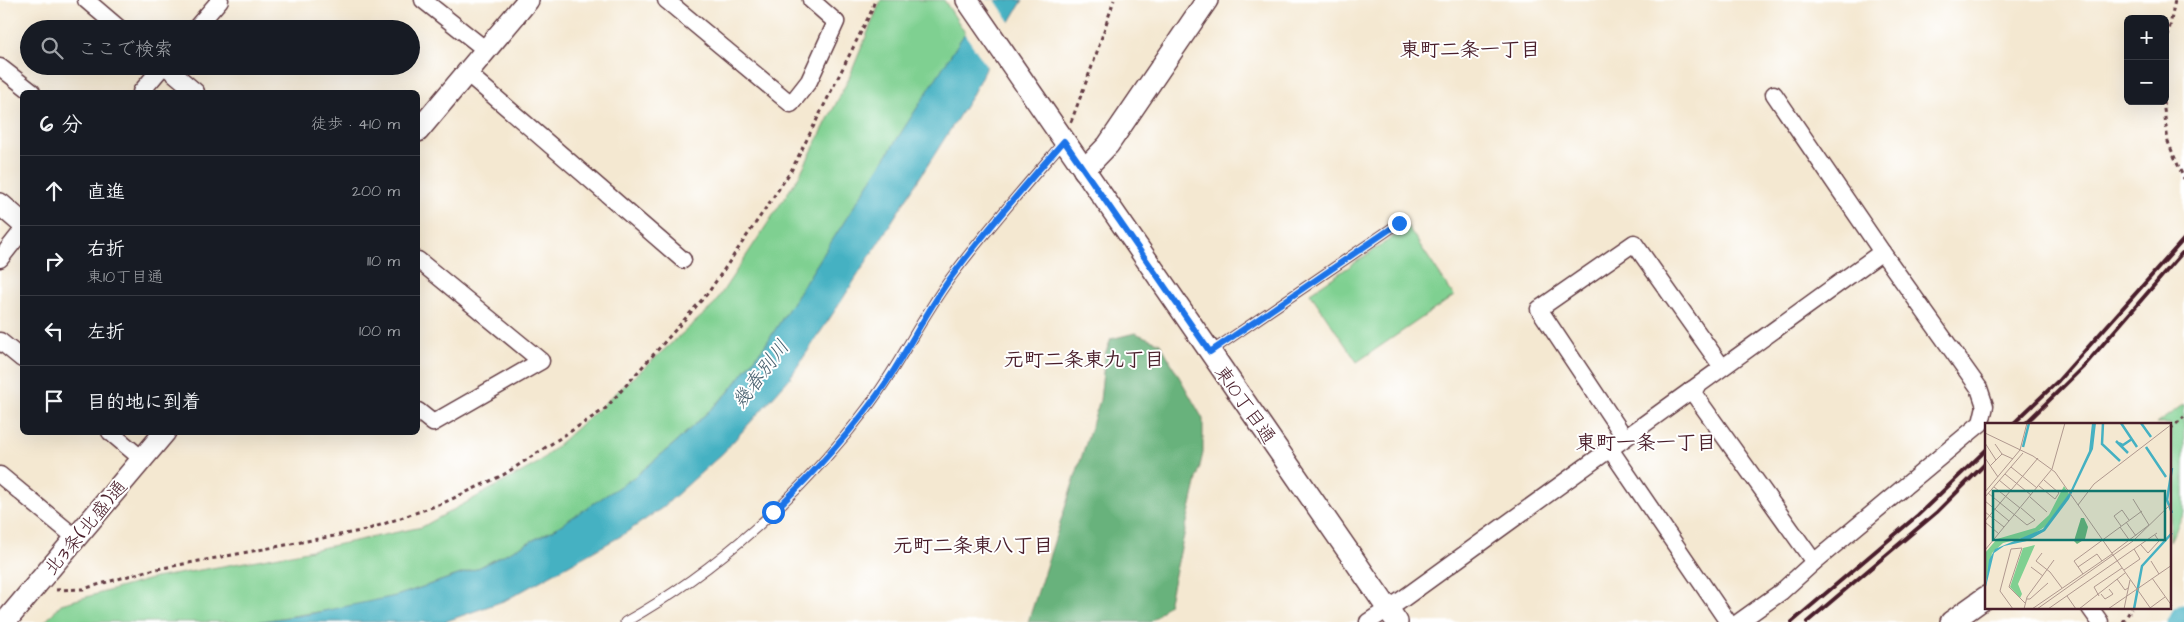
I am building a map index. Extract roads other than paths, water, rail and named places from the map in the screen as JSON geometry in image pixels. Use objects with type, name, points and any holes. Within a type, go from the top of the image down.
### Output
[{"type":"street","points":[[86,0],[109,20]]},
{"type":"street","points":[[203,20],[220,0]]},
{"type":"street","points":[[423,0],[486,50]]},
{"type":"street","points":[[420,129],[528,0]]},
{"type":"street","points":[[666,0],[791,104],[809,81],[836,22],[811,0]]},
{"type":"street","name":"東10丁目通","points":[[967,0],[1392,616]]},
{"type":"street","points":[[1084,170],[1108,145],[1206,0]]},
{"type":"street","points":[[0,67],[29,90]]},
{"type":"street","points":[[467,73],[683,260]]},
{"type":"street","points":[[143,90],[156,75]]},
{"type":"street","points":[[175,75],[194,90]]},
{"type":"street","points":[[1740,622],[1781,592],[1814,562],[1981,423],[1985,406],[1979,388],[1882,252],[1774,94]]},
{"type":"street","points":[[0,204],[20,221]]},
{"type":"street","points":[[0,259],[20,234]]},
{"type":"street","points":[[1625,438],[1540,309],[1634,242],[1722,368]]},
{"type":"street","points":[[1368,622],[1392,616],[1610,449],[1882,252]]},
{"type":"street","points":[[420,262],[541,362],[433,423],[420,412]]},
{"type":"street","points":[[0,340],[20,357]]},
{"type":"street","points":[[1691,390],[1814,562]]},
{"type":"street","points":[[113,435],[142,460]]},
{"type":"street","name":"北3条(北盛)通","points":[[5,622],[163,435]]},
{"type":"street","points":[[1610,449],[1728,622]]},
{"type":"street","points":[[0,475],[76,538]]},
{"type":"street","points":[[1950,622],[1985,598]]},
{"type":"street","points":[[2091,610],[2100,622]]},
{"type":"lane","points":[[625,622],[656,604],[747,536],[798,488],[867,409],[898,363],[925,315],[955,271],[1064,141]]},
{"type":"lane","points":[[1210,352],[1399,223]]},
{"type":"water","name":"幾春別川","points":[[986,0],[1023,0],[1002,35],[971,97],[842,300],[789,379],[723,453],[662,508],[621,536],[506,600],[444,622],[256,622],[309,614],[396,596],[476,569],[553,530],[637,475],[675,443],[727,394],[766,344]]},
{"type":"railway","points":[[2014,423],[2058,381],[2184,239]]},
{"type":"railway","points":[[2026,423],[2085,365],[2182,253]]},
{"type":"railway","points":[[1792,622],[1918,515],[1985,451]]},
{"type":"railway","points":[[1807,622],[1937,512],[1985,464]]},
{"type":"district","name":"東町二条一丁目","points":[[1470,49]]},
{"type":"district","name":"元町二条東九丁目","points":[[1084,359]]},
{"type":"district","name":"東町一条一丁目","points":[[1646,442]]},
{"type":"district","name":"元町二条東八丁目","points":[[973,545]]}]
